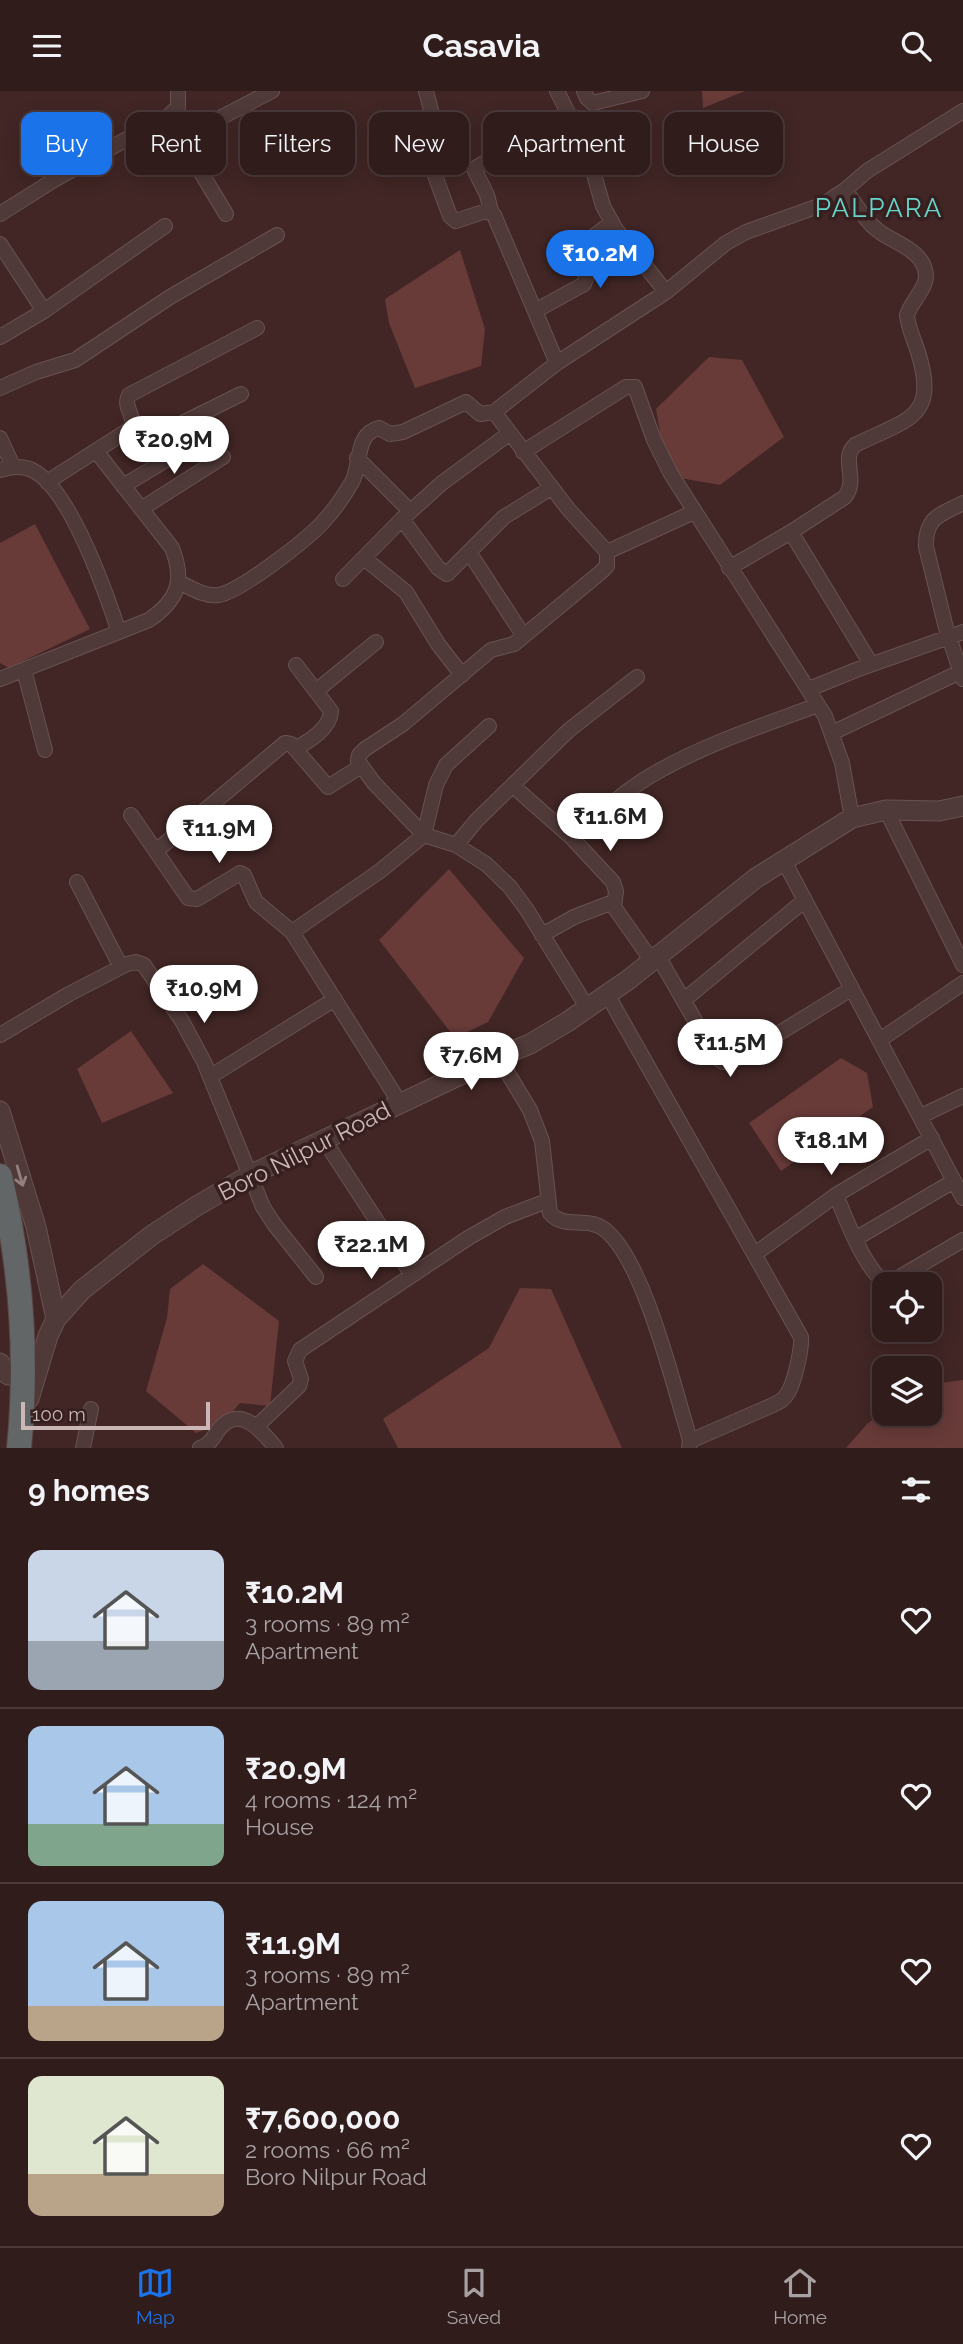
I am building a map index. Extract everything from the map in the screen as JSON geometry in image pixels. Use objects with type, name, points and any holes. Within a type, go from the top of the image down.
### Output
[{"type":"highway","points":[[0,1176],[18,1265],[22,1346],[15,1442]]},
{"type":"highway","points":[[0,1258],[6,1322],[4,1369],[15,1442]]},
{"type":"street","points":[[173,112],[178,107],[178,91]]},
{"type":"street","points":[[226,115],[272,91]]},
{"type":"street","points":[[426,91],[433,118],[424,128],[421,138],[450,216],[456,221],[491,212]]},
{"type":"street","points":[[557,91],[588,153],[603,206],[633,252],[666,292]]},
{"type":"street","points":[[584,91],[593,103],[602,103],[642,91]]},
{"type":"street","points":[[179,582],[204,594],[216,596],[240,586],[311,534],[325,520],[353,479],[360,447],[373,429],[379,428],[396,434],[466,402],[480,414],[494,412],[557,363],[666,292],[726,243],[746,232],[824,204],[867,171],[963,111]]},
{"type":"street","points":[[0,214],[126,141]]},
{"type":"street","points":[[483,164],[475,171],[557,363]]},
{"type":"street","points":[[203,175],[226,214]]},
{"type":"street","points":[[729,568],[845,497],[852,479],[848,457],[850,450],[914,415],[923,405],[926,394],[925,376],[907,315],[925,283],[926,274],[922,263],[902,244],[873,227],[845,190]]},
{"type":"street","points":[[536,311],[584,284],[586,278],[576,250],[612,222]]},
{"type":"street","points":[[0,337],[44,311],[165,226]]},
{"type":"street","points":[[0,388],[36,372],[75,360],[170,297],[278,235]]},
{"type":"street","points":[[0,244],[44,311]]},
{"type":"street","points":[[241,394],[156,436],[144,434],[133,425],[127,405],[130,395],[257,328]]},
{"type":"street","points":[[523,452],[631,385],[638,391],[654,440],[671,474],[818,705],[832,733],[842,763],[852,818]]},
{"type":"street","points":[[494,412],[551,488],[607,552],[607,566],[510,646],[491,650],[403,724],[365,749],[359,755],[358,761],[360,767],[424,835],[456,845],[486,865],[510,887],[587,1007]]},
{"type":"street","points":[[47,482],[133,425]]},
{"type":"street","points":[[343,579],[442,483],[510,433]]},
{"type":"street","points":[[123,486],[206,436]]},
{"type":"street","points":[[0,438],[7,468],[32,470],[47,482],[85,545],[119,632]]},
{"type":"street","points":[[0,679],[149,620],[164,610],[179,582],[172,548],[96,451]]},
{"type":"street","points":[[141,509],[223,457]]},
{"type":"street","points":[[357,458],[406,515],[442,573],[447,574],[452,572],[504,517],[551,488]]},
{"type":"street","points":[[832,733],[962,675],[957,634],[942,615],[926,547],[926,534],[929,524],[936,517],[963,503]]},
{"type":"street","points":[[607,552],[694,512]]},
{"type":"street","points":[[791,531],[872,664]]},
{"type":"street","points":[[469,552],[523,635]]},
{"type":"street","points":[[364,558],[406,592],[462,675]]},
{"type":"street","points":[[809,689],[957,634]]},
{"type":"street","points":[[316,691],[376,642]]},
{"type":"street","points":[[295,749],[321,731],[331,718],[331,711],[296,665]]},
{"type":"street","points":[[24,670],[46,750]]},
{"type":"street","points":[[456,845],[477,820],[576,724],[637,677]]},
{"type":"street","points":[[572,838],[624,793],[656,772],[718,743],[818,705]]},
{"type":"street","points":[[292,932],[380,871],[424,835],[436,785],[446,765],[489,726]]},
{"type":"street","points":[[156,851],[285,743],[291,744],[328,787],[360,767]]},
{"type":"street","points":[[513,786],[572,838],[613,882],[616,911],[655,958],[684,1000],[716,1057],[723,1062],[742,1056],[851,989]]},
{"type":"street","name":"Boro Nilpur Road","points":[[15,1442],[37,1367],[56,1319],[82,1290],[129,1252],[195,1206],[250,1175],[530,1044],[607,994],[756,878],[852,818],[886,810],[939,811],[962,808]]},
{"type":"street","points":[[886,810],[963,965]]},
{"type":"street","points":[[131,815],[188,898],[193,900],[240,873],[244,875],[256,902],[292,932],[400,1103]]},
{"type":"street","points":[[784,861],[960,1191],[855,1239]]},
{"type":"street","points":[[77,881],[121,967]]},
{"type":"street","points":[[684,1000],[804,900]]},
{"type":"street","points":[[542,935],[574,917],[613,902]]},
{"type":"street","points":[[0,1035],[121,967],[136,962],[144,965],[182,1021],[211,1076],[263,1207],[316,1277]]},
{"type":"street","points":[[880,1040],[963,983]]},
{"type":"street","points":[[498,1057],[530,1110],[542,1141],[550,1213],[556,1220],[564,1223],[585,1221],[603,1229],[624,1252],[641,1286],[689,1444],[784,1399],[790,1391],[802,1346],[801,1337],[607,994]]},
{"type":"street","points":[[211,1076],[335,999]]},
{"type":"street","points":[[920,1117],[963,1096]]},
{"type":"street","points":[[0,1111],[36,1227],[56,1319]]},
{"type":"street","points":[[755,1254],[836,1195],[932,1138]]},
{"type":"street","points":[[324,1140],[412,1275]]},
{"type":"street","points":[[836,1195],[855,1239],[878,1277],[884,1282],[898,1279],[963,1240]]},
{"type":"street","points":[[257,1426],[299,1386],[301,1379],[295,1361],[300,1350],[505,1217],[547,1201]]},
{"type":"street","points":[[83,1448],[91,1409]]},
{"type":"street","points":[[200,1448],[213,1441],[220,1428],[231,1420],[241,1418],[257,1426],[276,1448]]},
{"type":"shaded area","points":[[702,91],[745,91],[703,108]]},
{"type":"shaded area","points":[[460,250],[485,329],[481,366],[415,388],[389,323],[385,299]]},
{"type":"shaded area","points":[[709,357],[742,360],[784,437],[720,485],[680,478],[661,439],[656,409]]},
{"type":"shaded area","points":[[35,524],[90,629],[9,668],[0,663],[0,543]]},
{"type":"shaded area","points":[[449,869],[524,958],[488,1022],[455,1038],[379,940]]},
{"type":"shaded area","points":[[131,1031],[173,1093],[102,1123],[77,1069]]},
{"type":"shaded area","points":[[841,1058],[867,1073],[873,1107],[781,1171],[749,1123]]},
{"type":"shaded area","points":[[203,1264],[279,1321],[270,1406],[240,1403],[223,1423],[196,1433],[146,1391],[167,1318],[170,1289]]},
{"type":"shaded area","points":[[520,1288],[551,1289],[622,1448],[398,1448],[383,1419],[489,1348]]},
{"type":"shaded area","points":[[963,1380],[963,1448],[846,1448],[872,1420],[872,1426],[942,1426],[942,1383]]},
{"type":"district","name":"PALPARA","points":[[879,208]]}]
